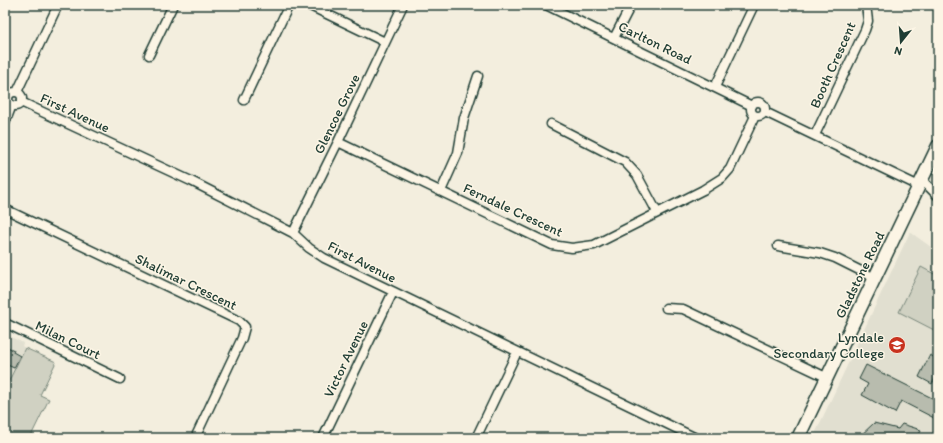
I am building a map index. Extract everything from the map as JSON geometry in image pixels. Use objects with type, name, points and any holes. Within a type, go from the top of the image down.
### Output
[{"type":"main road","name":"Gladstone Road","points":[[798,438],[938,146]]},
{"type":"street","points":[[17,92],[58,5]]},
{"type":"street","points":[[149,55],[173,5]]},
{"type":"street","points":[[244,100],[289,5]]},
{"type":"street","points":[[308,5],[385,42]]},
{"type":"street","name":"Glencoe Grove","points":[[293,233],[403,5]]},
{"type":"street","name":"Carlton Road","points":[[546,5],[752,106]]},
{"type":"street","points":[[614,38],[631,5]]},
{"type":"street","points":[[715,87],[754,5]]},
{"type":"street","name":"Booth Crescent","points":[[815,135],[865,30],[868,21],[866,5]]},
{"type":"street","points":[[441,191],[458,154],[464,118],[478,76]]},
{"type":"street","points":[[12,105],[8,100],[7,94],[17,92]]},
{"type":"street","points":[[12,105],[16,106],[21,102],[22,97],[17,92]]},
{"type":"street","name":"First Avenue","points":[[21,102],[191,180],[293,233],[309,248],[324,258],[696,438]]},
{"type":"street","points":[[756,102],[762,103],[765,107],[765,112],[761,116],[755,116],[752,112],[752,106],[756,102]]},
{"type":"street","points":[[5,123],[12,105]]},
{"type":"street","points":[[765,112],[920,183],[938,196]]},
{"type":"street","name":"Ferndale Crescent","points":[[338,142],[552,246],[572,248],[594,245],[703,190],[722,178],[730,169],[755,116]]},
{"type":"street","points":[[551,124],[625,162],[637,175],[657,212]]},
{"type":"street","name":"Shalimar Crescent","points":[[5,209],[239,321],[242,324],[245,328],[242,338],[195,438]]},
{"type":"street","points":[[778,246],[820,253],[835,258],[875,278]]},
{"type":"street","name":"Victor Avenue","points":[[323,438],[393,292]]},
{"type":"street","points":[[666,308],[683,309],[828,378]]},
{"type":"street","name":"Milan Court","points":[[5,323],[120,379]]},
{"type":"street","points":[[476,438],[516,352]]},
{"type":"shaded area","name":"Lyndale Secondary College","points":[[910,232],[938,252],[938,438],[813,438]]},
{"type":"shaded area","points":[[921,267],[938,276],[938,332],[899,312]]},
{"type":"shaded area","points":[[5,334],[23,343],[22,346],[25,348],[5,389]]},
{"type":"shaded area","points":[[25,348],[56,362],[40,395],[49,399],[30,438],[5,438],[5,389]]},
{"type":"building","points":[[5,346],[14,350],[13,352],[20,356],[14,368],[5,364]]},
{"type":"building","points":[[930,355],[938,359],[938,372],[932,384],[919,377]]},
{"type":"building","points":[[866,365],[938,401],[938,420],[901,401],[895,413],[862,395],[868,384],[859,379]]},
{"type":"building","points":[[874,423],[898,429],[902,424],[921,430],[918,438],[858,438]]},
{"type":"place","name":"Lyndale Secondary College","points":[[897,345]]}]
